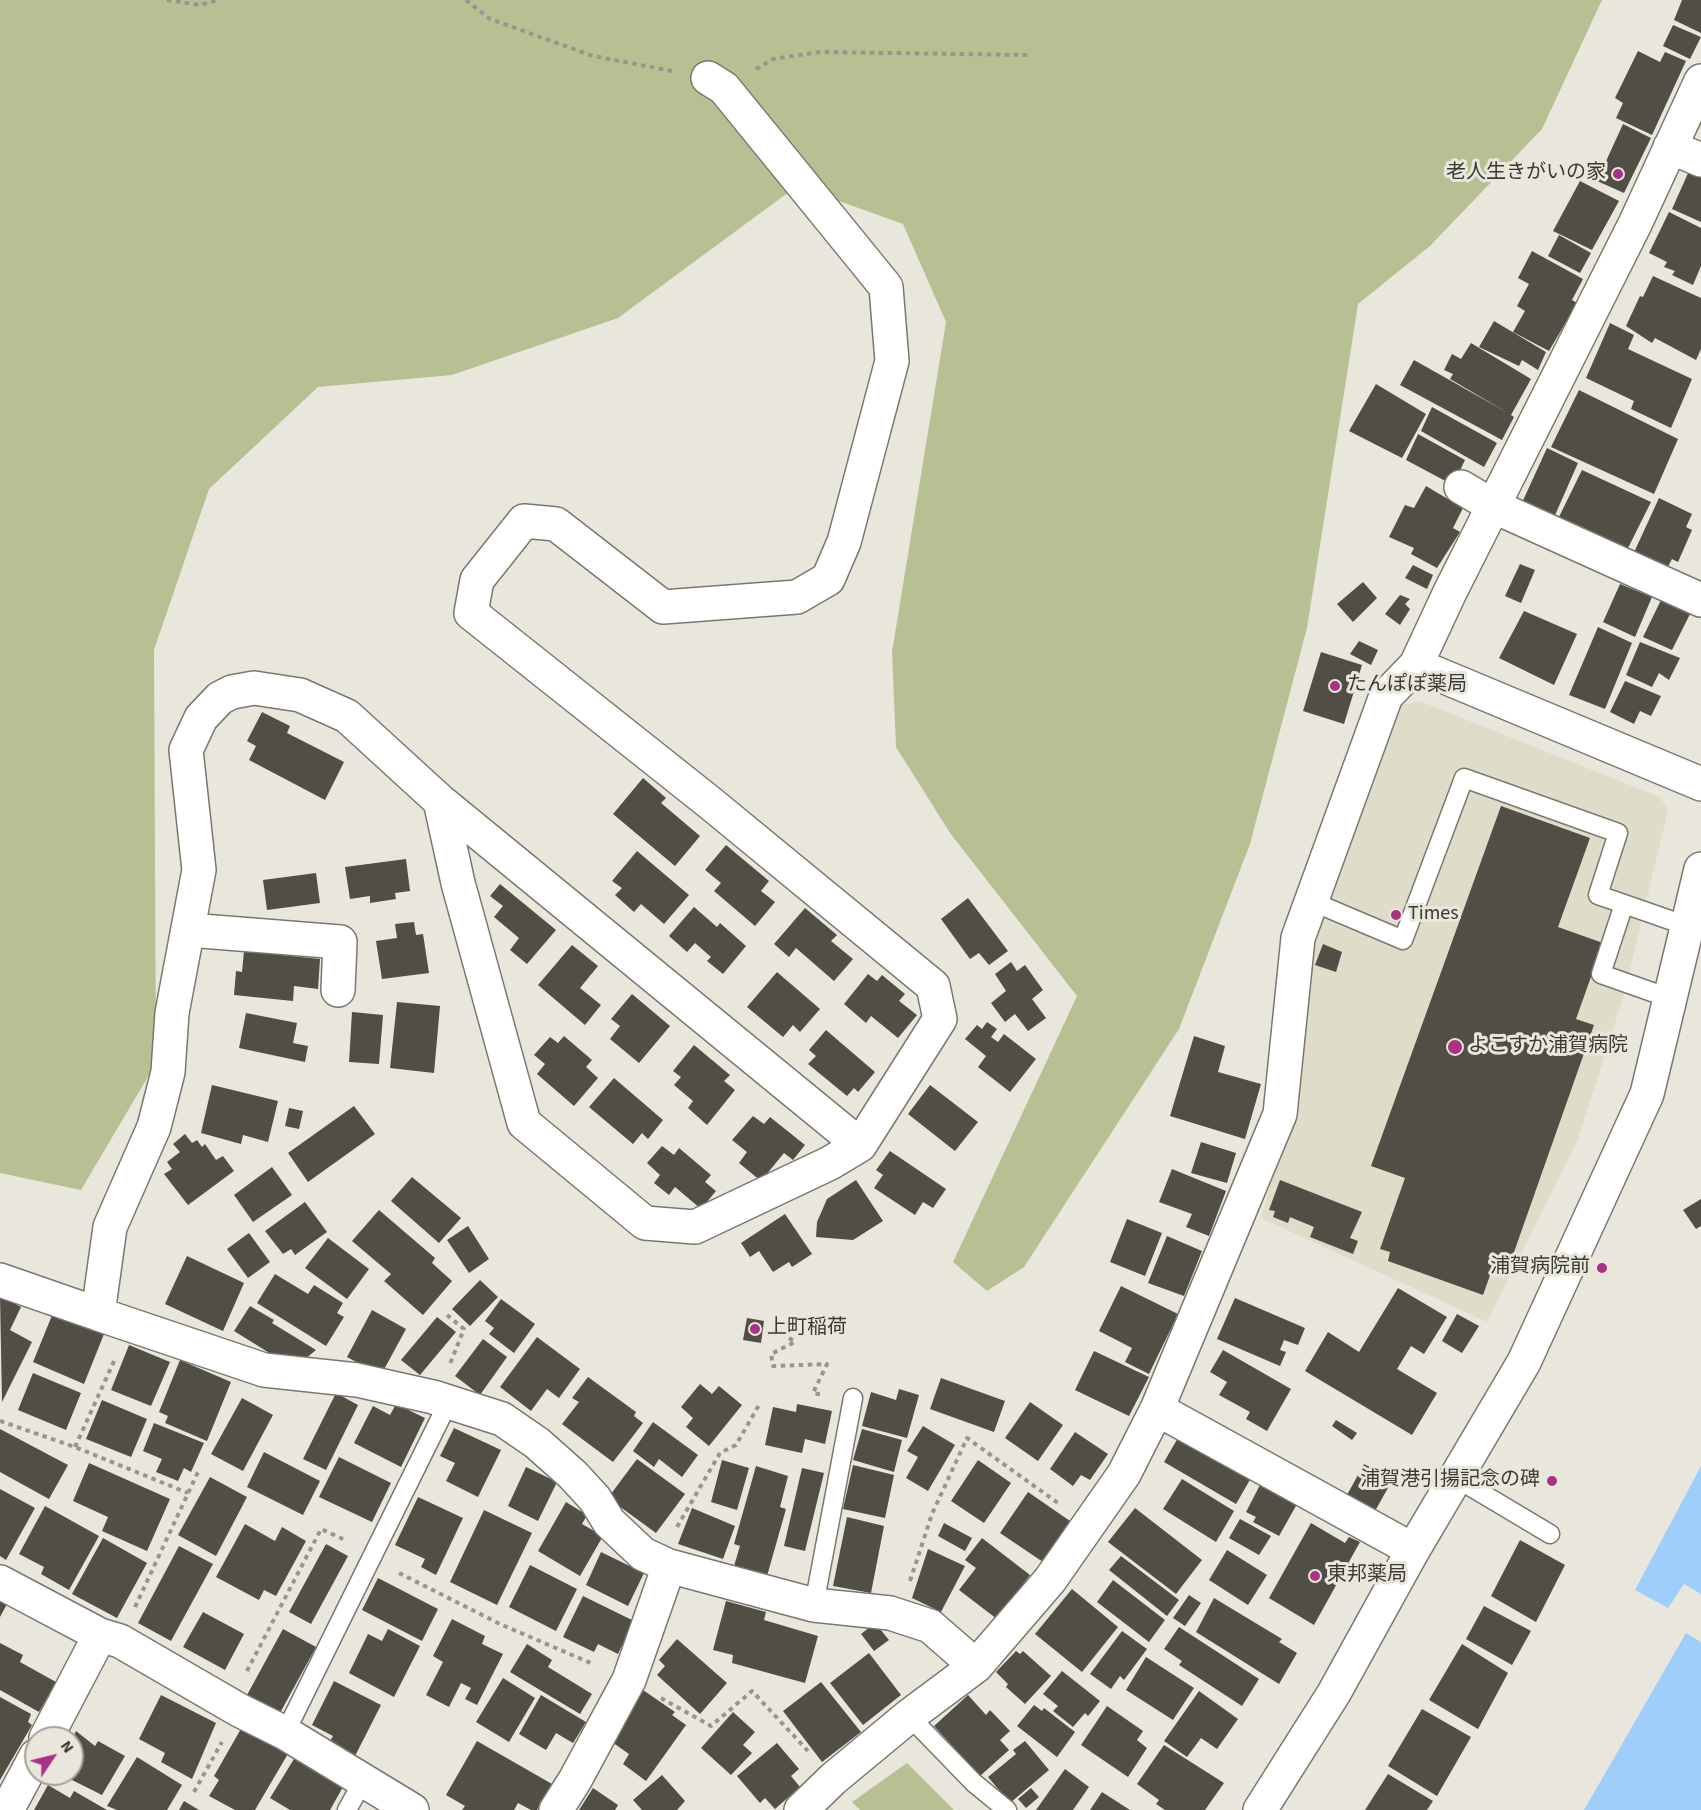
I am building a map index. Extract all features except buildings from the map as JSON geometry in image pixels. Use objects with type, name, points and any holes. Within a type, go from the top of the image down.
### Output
[{"type":"street","points":[[801,1810],[833,1779],[909,1716],[976,1666],[1050,1580],[1124,1474],[1157,1409],[1280,1114],[1298,938],[1386,696],[1416,665],[1493,506],[1630,235],[1701,81]]},
{"type":"street","points":[[440,801],[458,884],[524,1124],[645,1223],[695,1227],[830,1163],[860,1145],[940,1019],[933,986],[709,802],[471,613],[477,580],[524,521],[556,524],[663,607],[797,597],[828,579],[844,542],[892,361],[886,287],[716,83]]},
{"type":"street","points":[[1670,147],[1701,160]]},
{"type":"street","points":[[1461,487],[1493,506],[1701,600]]},
{"type":"street","points":[[1416,665],[1701,784]]},
{"type":"street","points":[[98,1314],[110,1227],[154,1127],[168,1072],[172,1013],[199,870],[186,750],[201,718],[220,698],[232,692],[254,688],[300,695],[346,716],[440,801],[860,1145]]},
{"type":"street","points":[[1260,1810],[1334,1693],[1413,1550],[1524,1362],[1647,1094],[1701,869]]},
{"type":"street","points":[[189,930],[340,942],[338,990]]},
{"type":"street","points":[[0,1280],[264,1370],[357,1380],[441,1400],[501,1419],[537,1443],[573,1475],[595,1499],[609,1522],[643,1554],[669,1566],[814,1605],[898,1615],[930,1626],[976,1666]]},
{"type":"street","points":[[1157,1409],[1413,1550]]},
{"type":"street","points":[[556,1810],[629,1680],[669,1566]]},
{"type":"street","points":[[0,1582],[110,1638],[285,1733],[412,1810]]},
{"type":"street","points":[[54,1726],[110,1638]]},
{"type":"street","points":[[11,1803],[24,1779]]},
{"type":"lane","points":[[1311,901],[1403,940],[1464,778],[1618,833],[1598,895],[1687,926]]},
{"type":"lane","points":[[1624,904],[1601,974],[1669,998]]},
{"type":"lane","points":[[814,1605],[853,1398]]},
{"type":"lane","points":[[285,1733],[374,1553],[441,1400]]},
{"type":"lane","points":[[1456,1478],[1550,1534]]},
{"type":"lane","points":[[909,1716],[974,1783],[1007,1810]]},
{"type":"lane","points":[[347,1810],[364,1779]]},
{"type":"path","points":[[167,0],[200,5],[218,0]]},
{"type":"path","points":[[466,0],[490,19],[593,56],[716,83],[773,58],[820,52],[1029,55]]},
{"type":"path","points":[[441,1400],[464,1329],[447,1315]]},
{"type":"path","points":[[75,1447],[130,1325]]},
{"type":"path","points":[[774,1328],[795,1342],[771,1354],[773,1366],[827,1364],[813,1394],[853,1398]]},
{"type":"path","points":[[669,1566],[664,1550],[720,1453],[736,1445],[759,1405]]},
{"type":"path","points":[[0,1421],[75,1447],[188,1493]]},
{"type":"path","points":[[898,1615],[932,1514],[967,1438],[1088,1524]]},
{"type":"path","points":[[110,1638],[198,1472]]},
{"type":"path","points":[[194,1792],[321,1529],[374,1553],[382,1565],[470,1609],[629,1680],[711,1726],[752,1691],[833,1779]]},
{"type":"shaded area","name":"よこすか浦賀病院","points":[[1420,701],[1660,797],[1668,810],[1624,995],[1578,1139],[1487,1322],[1261,1218],[1296,1099],[1313,947],[1396,706]]},
{"type":"green space","points":[[0,0],[1602,0],[1542,129],[1430,246],[1358,304],[1307,628],[1250,844],[1179,1029],[1024,1267],[987,1291],[953,1262],[1077,996],[950,833],[896,747],[892,652],[946,322],[903,224],[797,186],[618,318],[452,375],[318,387],[209,489],[154,650],[156,1063],[81,1190],[0,1173]]},
{"type":"green space","points":[[907,1763],[954,1810],[860,1810],[852,1802]]},
{"type":"water","points":[[1701,1466],[1701,1594],[1684,1584],[1668,1608],[1635,1590]]},
{"type":"water","points":[[1686,1633],[1701,1642],[1701,1810],[1584,1810]]},
{"type":"place","name":"老人生きがいの家","points":[[1618,174]]},
{"type":"place","name":"たんぽぽ薬局","points":[[1335,686]]},
{"type":"place","name":"Times","points":[[1396,915]]},
{"type":"place","name":"よこすか浦賀病院","points":[[1455,1047]]},
{"type":"place","name":"浦賀病院前","points":[[1602,1268]]},
{"type":"place","name":"上町稲荷","points":[[755,1329]]},
{"type":"place","name":"浦賀港引揚記念の碑","points":[[1552,1481]]},
{"type":"place","name":"東邦薬局","points":[[1315,1576]]}]
